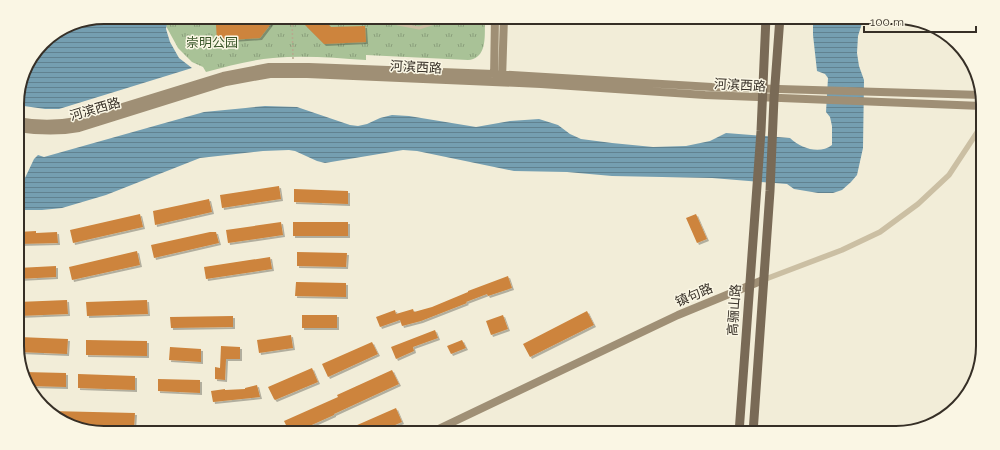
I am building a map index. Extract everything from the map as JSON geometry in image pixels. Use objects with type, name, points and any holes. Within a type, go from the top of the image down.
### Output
[{"type":"main road","points":[[762,93],[766,24]]},
{"type":"main road","points":[[774,93],[779,24]]},
{"type":"main road","name":"高骊山路","points":[[739,426],[757,190],[762,93]]},
{"type":"main road","name":"高骊山路","points":[[753,426],[770,191],[774,93]]},
{"type":"street","points":[[494,78],[495,24]]},
{"type":"street","points":[[502,79],[504,24]]},
{"type":"street","name":"河滨西路","points":[[24,122],[35,124],[63,124],[77,121],[223,76],[269,67],[293,67],[502,79],[712,87],[762,93],[821,90],[975,95]]},
{"type":"street","name":"河滨西路","points":[[24,129],[63,131],[79,128],[226,82],[270,74],[494,78]]},
{"type":"street","name":"河滨西路","points":[[774,93],[822,100],[976,106]]},
{"type":"street","name":"镇句路","points":[[445,426],[678,315],[749,285],[842,250],[880,232],[918,204],[949,175],[976,134]]},
{"type":"lane","points":[[398,24],[419,28],[432,24]]},
{"type":"path","points":[[292,24],[293,67]]},
{"type":"green space","name":"崇明公园","points":[[166,24],[485,24],[485,37],[482,50],[479,55],[468,60],[366,55],[366,60],[320,57],[285,57],[231,65],[206,72],[203,67],[192,62],[178,48],[166,26]]},
{"type":"water","points":[[104,24],[167,24],[166,29],[170,42],[179,58],[192,68],[59,109],[24,106],[28,79],[32,69],[44,51],[51,44],[69,32],[79,28]]},
{"type":"water","points":[[813,24],[862,24],[858,36],[857,53],[859,66],[864,80],[863,148],[857,175],[842,190],[833,193],[818,193],[794,189],[787,184],[712,178],[612,176],[567,172],[514,171],[417,151],[403,150],[325,163],[289,150],[263,151],[200,158],[106,195],[62,208],[24,210],[24,178],[34,159],[38,155],[44,157],[204,112],[265,106],[297,107],[350,125],[358,126],[392,115],[409,116],[476,127],[510,121],[539,119],[558,125],[570,134],[581,139],[612,143],[653,147],[686,146],[710,141],[726,133],[790,138],[799,145],[810,149],[822,150],[832,145],[832,126],[830,117],[826,112],[828,78],[825,74],[817,71]]},
{"type":"building","points":[[271,24],[260,38],[217,41],[216,25]]},
{"type":"building","points":[[328,24],[331,27],[365,26],[366,42],[324,44],[305,25]]},
{"type":"building","points":[[279,186],[281,199],[222,208],[220,195]]},
{"type":"building","points":[[294,189],[348,191],[348,204],[294,202]]},
{"type":"building","points":[[209,199],[212,212],[155,225],[153,211]]},
{"type":"building","points":[[140,214],[143,227],[73,243],[70,230]]},
{"type":"building","points":[[696,214],[707,239],[697,243],[686,218]]},
{"type":"building","points":[[281,222],[283,235],[228,243],[226,230]]},
{"type":"building","points":[[293,222],[348,222],[348,236],[293,236]]},
{"type":"building","points":[[36,231],[36,233],[57,232],[58,243],[24,244],[24,232]]},
{"type":"building","points":[[216,232],[219,243],[154,258],[151,245]]},
{"type":"building","points":[[137,251],[140,265],[72,280],[69,267]]},
{"type":"building","points":[[297,252],[347,253],[346,267],[297,266]]},
{"type":"building","points":[[270,257],[272,269],[206,279],[204,267]]},
{"type":"building","points":[[56,266],[56,277],[24,279],[24,268]]},
{"type":"building","points":[[508,276],[512,288],[488,296],[487,294],[421,321],[402,326],[400,320],[380,327],[376,317],[395,310],[396,314],[413,309],[414,312],[432,307],[468,291]]},
{"type":"building","points":[[296,282],[346,283],[346,297],[295,296]]},
{"type":"building","points":[[67,300],[68,314],[24,316],[24,302]]},
{"type":"building","points":[[147,300],[148,314],[87,316],[86,302]]},
{"type":"building","points":[[587,311],[594,325],[530,357],[523,344]]},
{"type":"building","points":[[302,315],[337,315],[337,328],[302,328]]},
{"type":"building","points":[[503,315],[508,329],[491,335],[486,321]]},
{"type":"building","points":[[233,316],[233,327],[171,328],[170,317]]},
{"type":"building","points":[[435,330],[438,338],[413,347],[414,351],[396,359],[391,347]]},
{"type":"building","points":[[291,335],[293,348],[259,353],[257,340]]},
{"type":"building","points":[[24,337],[68,339],[67,354],[25,352]]},
{"type":"building","points":[[86,340],[147,341],[147,356],[86,355]]},
{"type":"building","points":[[462,340],[466,348],[451,354],[447,346]]},
{"type":"building","points":[[372,342],[378,354],[328,377],[322,364]]},
{"type":"building","points":[[221,346],[240,347],[240,359],[226,359],[225,380],[215,379],[215,367],[220,368]]},
{"type":"building","points":[[170,347],[201,349],[201,362],[169,360]]},
{"type":"building","points":[[312,368],[318,382],[275,400],[274,399],[268,387]]},
{"type":"building","points":[[392,370],[399,384],[310,426],[286,426],[284,421],[338,397],[337,395]]},
{"type":"building","points":[[29,372],[66,373],[66,387],[35,386]]},
{"type":"building","points":[[78,374],[135,376],[135,390],[78,388]]},
{"type":"building","points":[[158,379],[200,380],[200,393],[158,391]]},
{"type":"building","points":[[257,385],[260,397],[213,402],[211,391],[245,389]]},
{"type":"building","points":[[396,408],[402,422],[393,426],[355,426]]},
{"type":"building","points":[[58,411],[135,413],[134,426],[99,426],[74,420]]}]
